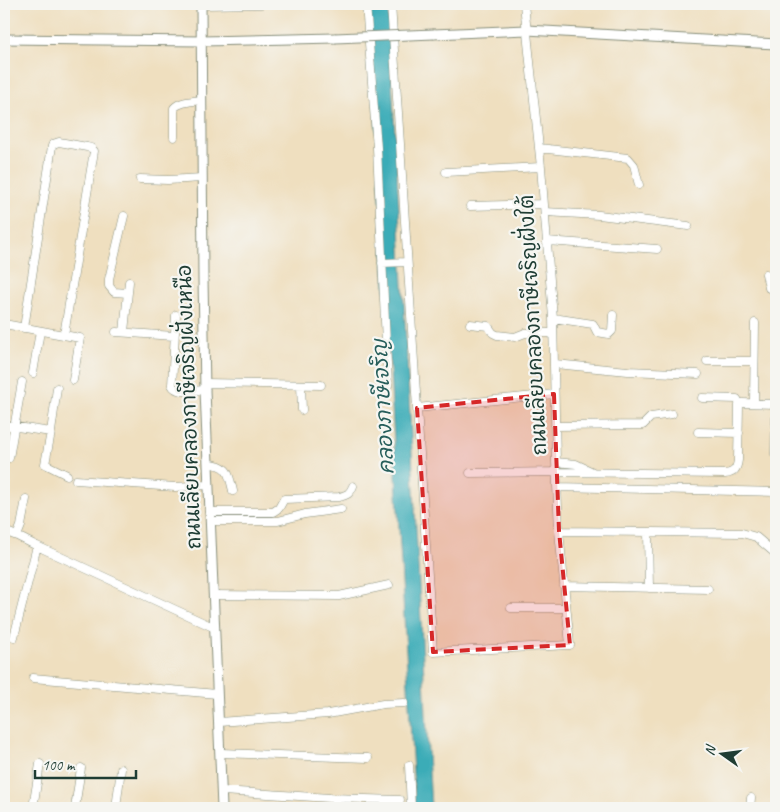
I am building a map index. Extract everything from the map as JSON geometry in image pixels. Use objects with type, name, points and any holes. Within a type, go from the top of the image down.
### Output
[{"type":"main road","name":"ถนนเลียบคลองภาษีเจริญฝั่งเหนือ","points":[[201,4],[205,386],[222,808]]},
{"type":"main road","points":[[4,39],[202,41],[335,38],[526,30],[776,44]]},
{"type":"street","points":[[201,4],[261,4]]},
{"type":"street","points":[[366,4],[377,148],[388,386]]},
{"type":"street","points":[[391,4],[405,263],[416,408],[554,394]]},
{"type":"street","name":"ถนนเลียบคลองภาษีเจริญฝั่งใต้","points":[[416,408],[433,652],[570,645],[556,472],[553,318],[542,167],[524,4]]},
{"type":"street","points":[[174,137],[174,108],[183,103],[202,100]]},
{"type":"street","points":[[24,328],[52,146],[59,142],[91,148],[94,151],[64,335]]},
{"type":"street","points":[[539,148],[628,158],[634,166],[639,185]]},
{"type":"street","points":[[446,172],[542,167]]},
{"type":"street","points":[[140,179],[202,178]]},
{"type":"street","points":[[470,206],[544,204]]},
{"type":"street","points":[[545,212],[599,215],[688,226]]},
{"type":"street","points":[[124,216],[109,286],[114,292],[128,293]]},
{"type":"street","points":[[547,240],[657,249]]},
{"type":"street","points":[[383,263],[405,263]]},
{"type":"street","points":[[766,274],[769,288],[776,288]]},
{"type":"street","points":[[130,282],[120,332],[174,336]]},
{"type":"street","points":[[176,315],[171,382],[173,388],[178,391],[205,386],[322,385]]},
{"type":"street","points":[[553,318],[593,324],[597,332],[609,334],[612,332],[613,315]]},
{"type":"street","points":[[754,402],[755,322]]},
{"type":"street","points":[[4,324],[80,338],[73,380]]},
{"type":"street","points":[[470,324],[488,326],[497,335],[515,337],[525,333],[553,333]]},
{"type":"street","points":[[33,373],[40,331]]},
{"type":"street","points":[[707,361],[754,361]]},
{"type":"street","points":[[555,364],[628,371],[698,374]]},
{"type":"street","points":[[9,458],[22,382]]},
{"type":"street","points":[[301,385],[302,410]]},
{"type":"street","points":[[57,388],[46,464],[67,475]]},
{"type":"street","points":[[470,473],[732,473],[737,467],[740,404],[737,399],[702,398]]},
{"type":"street","points":[[740,404],[754,402],[776,404],[775,454]]},
{"type":"street","points":[[555,426],[643,425],[651,416],[672,414]]},
{"type":"street","points":[[4,425],[50,432]]},
{"type":"street","points":[[698,432],[739,433]]},
{"type":"street","points":[[556,462],[576,464],[594,473]]},
{"type":"street","points":[[208,464],[222,466],[230,476],[233,491]]},
{"type":"street","points":[[76,480],[175,487],[208,485]]},
{"type":"street","points":[[210,517],[273,512],[284,499],[347,495],[354,486]]},
{"type":"street","points":[[557,487],[776,492]]},
{"type":"street","points":[[17,536],[21,526],[26,499]]},
{"type":"street","points":[[210,517],[278,521],[305,514],[341,510]]},
{"type":"street","points":[[4,531],[215,628]]},
{"type":"street","points":[[560,531],[742,533],[756,537],[776,554]]},
{"type":"street","points":[[648,532],[649,588]]},
{"type":"street","points":[[14,637],[37,546]]},
{"type":"street","points":[[213,595],[339,596],[389,585]]},
{"type":"street","points":[[564,586],[708,589]]},
{"type":"street","points":[[511,608],[566,608]]},
{"type":"street","points":[[33,678],[217,694]]},
{"type":"street","points":[[219,722],[328,714],[383,704],[404,703]]},
{"type":"street","points":[[221,753],[368,758]]},
{"type":"street","points":[[33,808],[40,764]]},
{"type":"street","points":[[408,765],[411,808]]},
{"type":"street","points":[[75,808],[81,768]]},
{"type":"street","points":[[116,808],[121,769]]},
{"type":"street","points":[[222,791],[330,798],[400,800]]},
{"type":"street","points":[[750,808],[751,798]]},
{"type":"highlighted area","points":[[554,394],[559,531],[570,645],[433,652],[417,408]]},
{"type":"water","points":[[369,4],[388,4],[431,808],[415,808]]},
{"type":"water label","name":"คลองภาษีเจริญ","points":[[383,407]]}]
